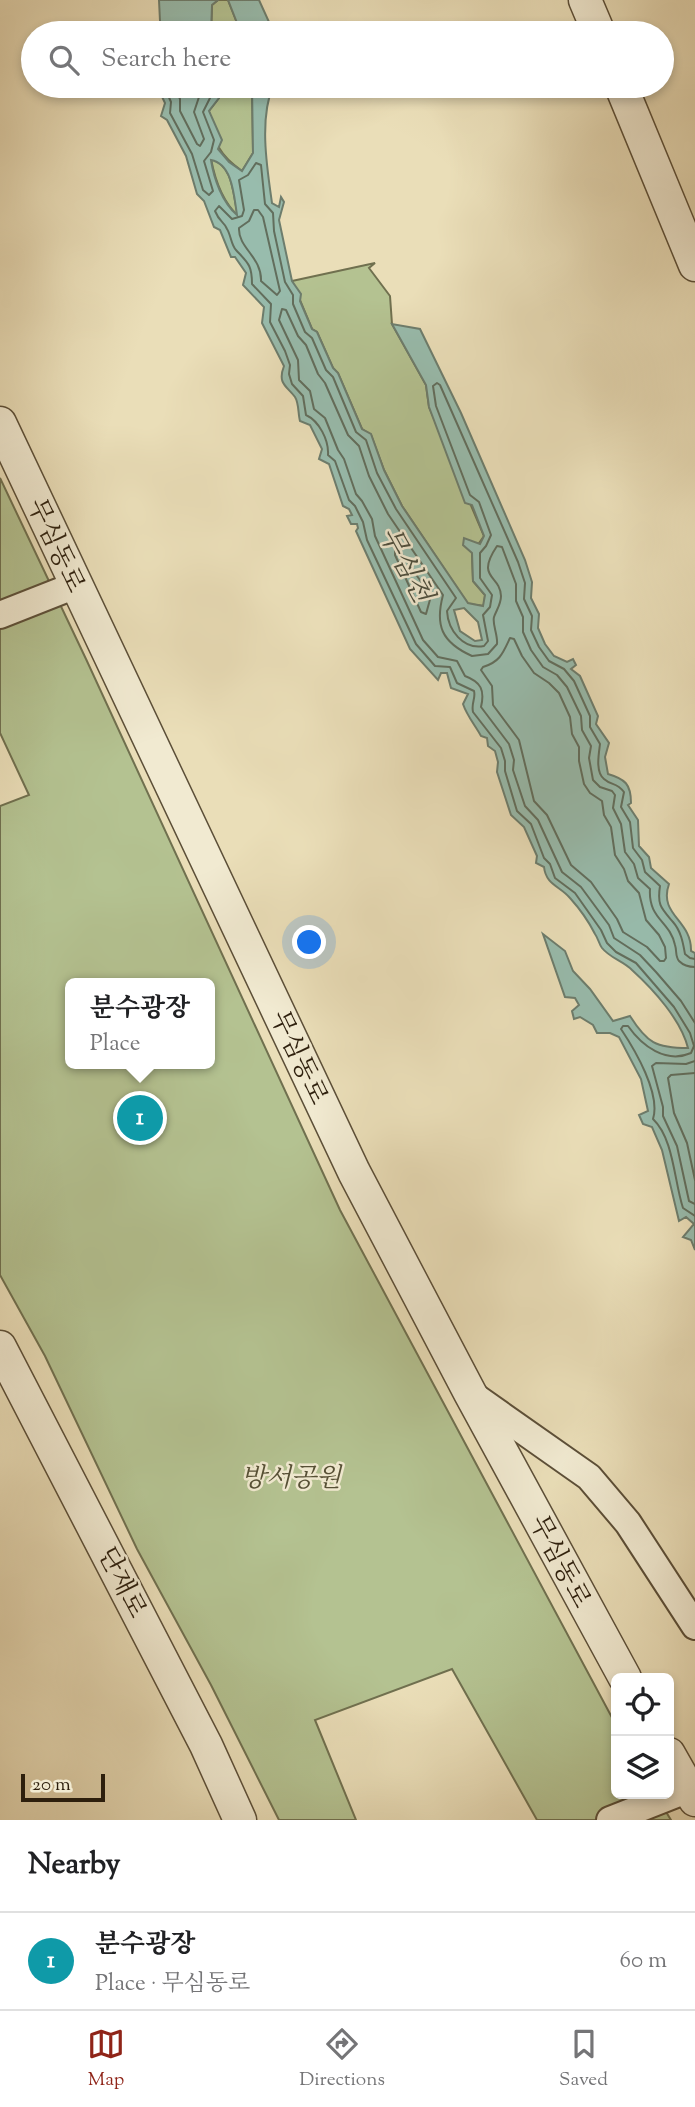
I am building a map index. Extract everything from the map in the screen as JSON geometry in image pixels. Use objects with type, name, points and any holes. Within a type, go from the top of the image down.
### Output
[{"type":"street","points":[[585,0],[594,21]]},
{"type":"street","points":[[626,98],[695,265]]},
{"type":"street","name":"무심동로","points":[[0,424],[354,1172],[622,1673]]},
{"type":"street","points":[[0,615],[76,584]]},
{"type":"street","name":"단재로","points":[[0,1347],[200,1733],[240,1820]]},
{"type":"street","points":[[470,1393],[589,1477],[628,1523],[695,1626]]},
{"type":"street","points":[[610,1820],[692,1794],[674,1763]]},
{"type":"green space","points":[[218,0],[228,0],[236,21],[211,21],[212,5]]},
{"type":"green space","points":[[219,98],[252,98],[253,153],[242,171],[226,158],[218,146],[209,111]]},
{"type":"green space","points":[[211,159],[219,162],[228,175],[238,216],[220,190]]},
{"type":"green space","points":[[375,263],[369,268],[390,296],[392,324],[426,385],[429,407],[484,536],[472,553],[473,581],[485,595],[484,606],[468,604],[402,506],[371,435],[362,429],[338,373],[333,368],[317,332],[312,329],[292,281]]},
{"type":"green space","name":"방서공원","points":[[0,478],[340,1210],[611,1716],[611,1799],[658,1799],[671,1820],[537,1820],[452,1669],[315,1720],[356,1820],[279,1820],[211,1685],[137,1549],[45,1356],[0,1275],[0,806],[29,795],[0,733]]},
{"type":"water","points":[[159,0],[218,0],[212,5],[211,21],[160,21]]},
{"type":"water","points":[[228,0],[259,0],[269,21],[236,21]]},
{"type":"water","name":"무심천","points":[[163,98],[219,98],[209,111],[222,140],[218,149],[229,162],[242,171],[253,153],[252,98],[269,98],[265,144],[272,203],[279,207],[281,197],[284,202],[279,220],[292,281],[301,294],[300,301],[312,329],[317,332],[333,368],[338,373],[362,429],[371,434],[384,470],[402,506],[468,603],[483,606],[485,595],[473,581],[472,553],[463,545],[464,538],[480,544],[484,536],[472,505],[465,503],[429,407],[426,385],[392,324],[420,329],[461,413],[525,560],[532,582],[531,598],[539,614],[538,628],[554,656],[567,662],[573,659],[576,665],[571,669],[580,676],[598,716],[596,724],[609,743],[605,757],[608,774],[623,780],[630,791],[631,803],[628,805],[638,820],[639,846],[649,857],[651,868],[669,884],[667,895],[671,911],[686,932],[691,951],[695,953],[695,1250],[691,1240],[683,1237],[694,1224],[686,1217],[679,1221],[662,1150],[652,1127],[643,1124],[639,1115],[648,1111],[641,1079],[619,1037],[610,1033],[597,1033],[593,1025],[580,1017],[574,1019],[572,1011],[579,1005],[575,998],[565,997],[543,934],[565,951],[573,971],[613,1021],[630,1016],[647,1038],[668,1047],[688,1048],[684,1037],[658,996],[628,967],[602,948],[577,906],[550,882],[544,867],[536,863],[537,856],[524,827],[511,815],[497,772],[495,751],[488,746],[487,738],[481,736],[463,704],[468,694],[451,688],[447,673],[441,673],[438,680],[410,649],[356,531],[357,524],[351,524],[347,516],[352,515],[349,509],[343,506],[329,464],[319,459],[322,449],[310,425],[300,421],[296,399],[282,381],[284,366],[262,323],[264,307],[243,285],[246,273],[235,257],[231,257],[220,230],[214,227],[204,201],[197,194],[186,156],[167,120],[161,116],[165,103]],"holes":[[[211,160],[218,163],[228,174],[237,215],[227,204],[214,175]],[[464,608],[478,622],[482,640],[475,641],[460,631],[454,610]]]},
{"type":"place","name":"분수광장","points":[[140,1118]]}]
